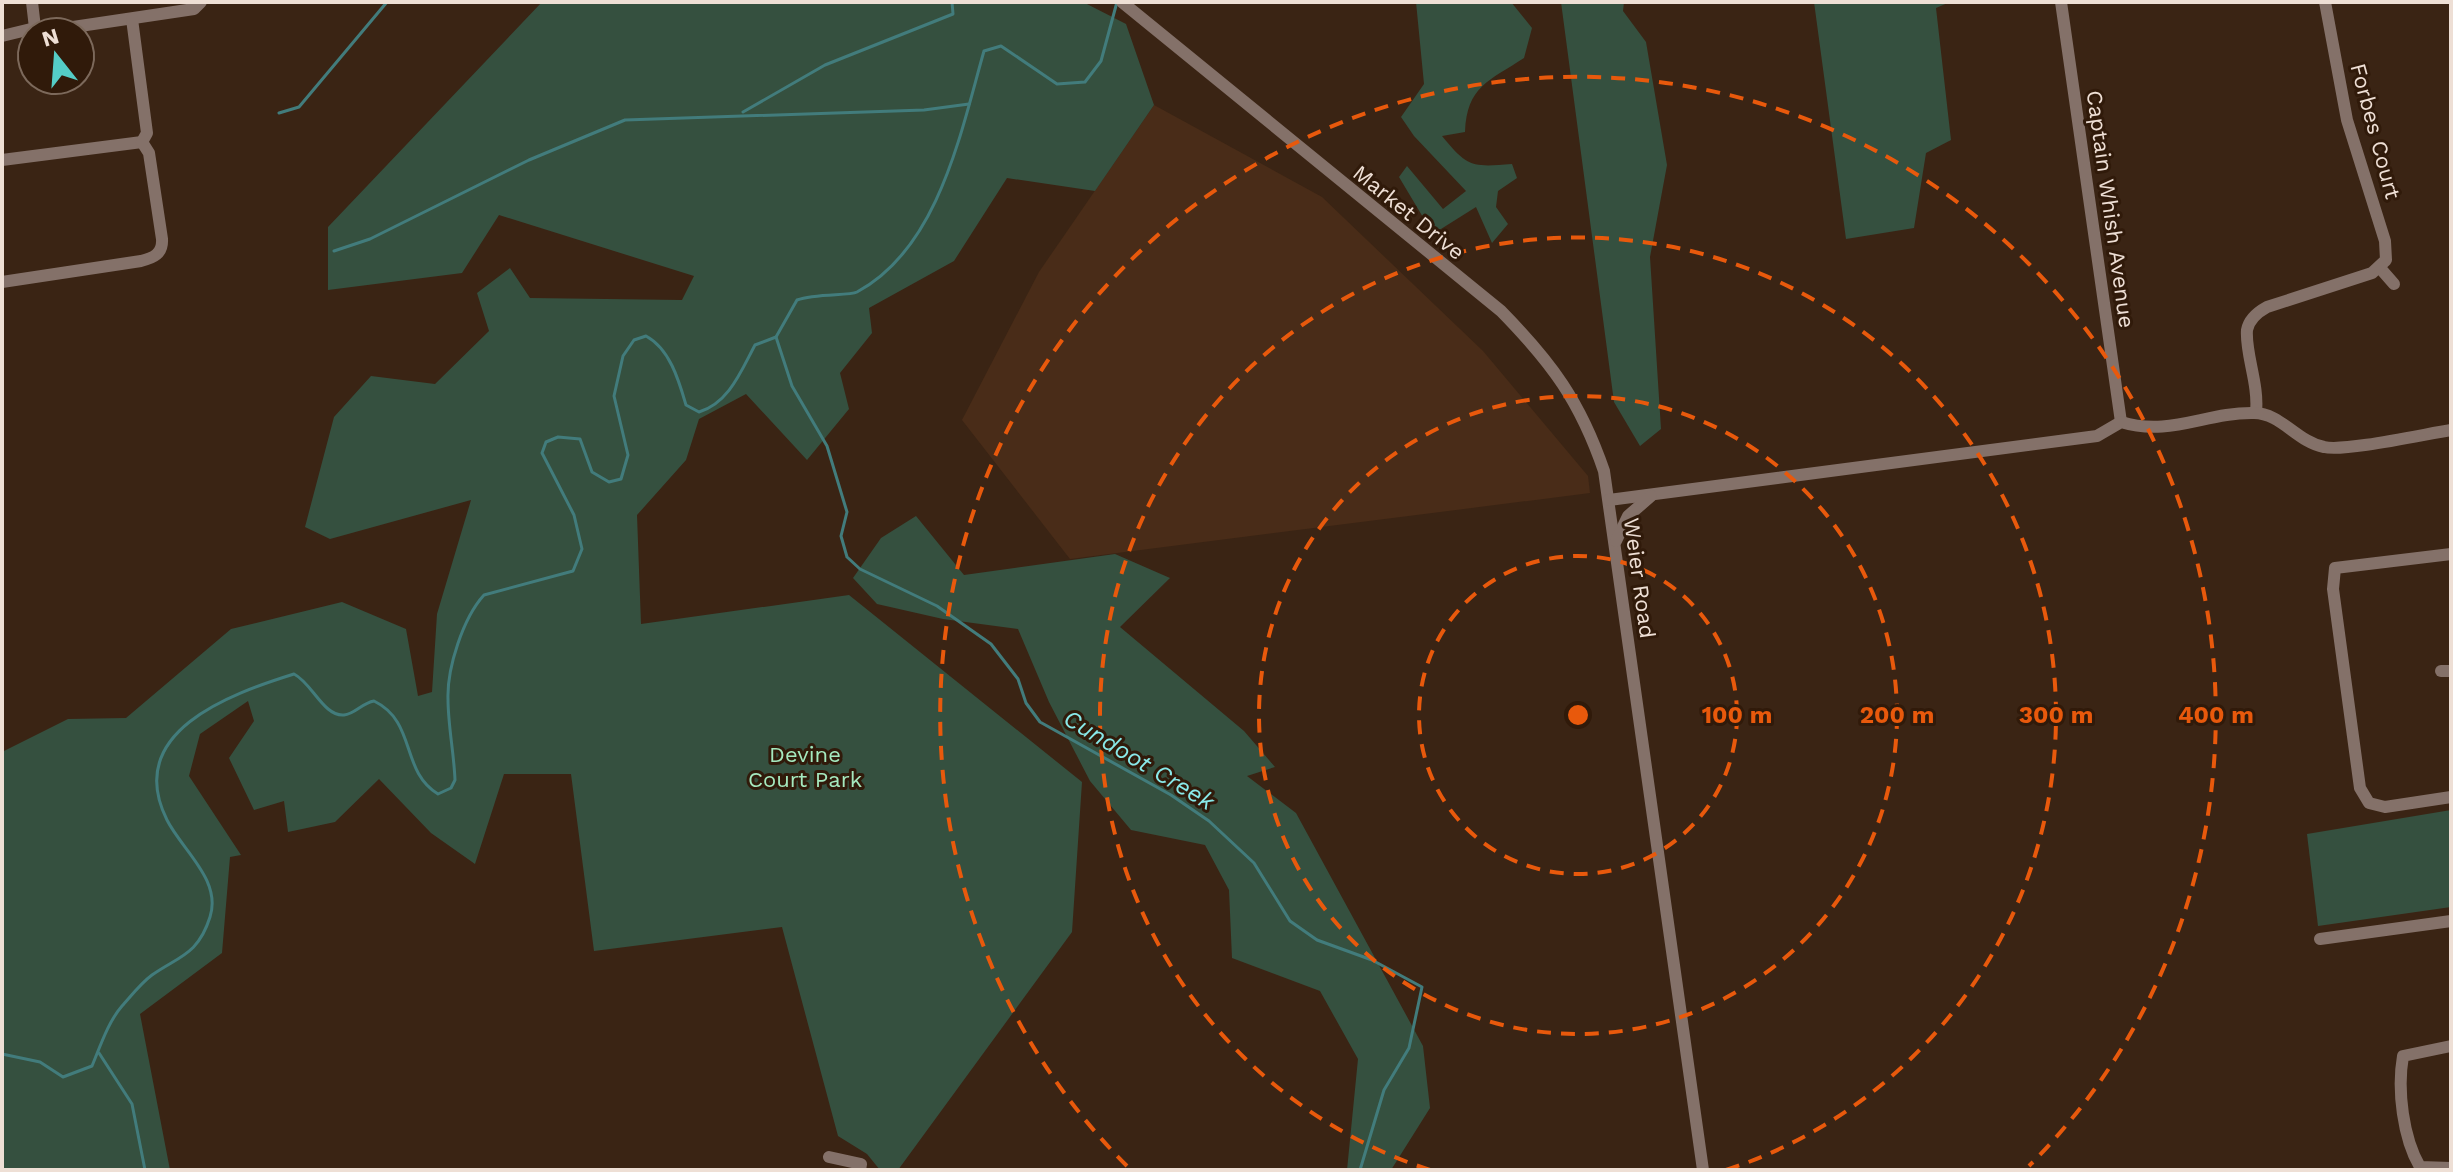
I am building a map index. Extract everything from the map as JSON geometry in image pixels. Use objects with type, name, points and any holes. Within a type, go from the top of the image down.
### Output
[{"type":"street","points":[[96,24],[194,9],[201,2]]},
{"type":"street","name":"Market Drive","points":[[1122,2],[1330,175],[1501,311],[1547,358],[1578,407],[1593,438],[1609,500]]},
{"type":"street","name":"Captain Whish Avenue","points":[[2061,2],[2121,422]]},
{"type":"street","name":"Forbes Court","points":[[2325,2],[2347,120],[2385,241],[2386,260],[2380,268]]},
{"type":"street","points":[[132,19],[147,133],[142,142]]},
{"type":"street","points":[[2,160],[142,142]]},
{"type":"street","points":[[2,282],[153,258],[160,251],[162,239],[149,153],[142,142]]},
{"type":"street","points":[[2256,412],[2258,393],[2247,330],[2254,315],[2267,307],[2380,268],[2394,284]]},
{"type":"street","points":[[2121,422],[2147,430],[2256,412],[2276,418],[2304,441],[2327,448],[2451,430]]},
{"type":"street","name":"Weier Road","points":[[1703,1170],[1609,500],[2097,436],[2121,422]]},
{"type":"street","points":[[1615,545],[1628,516],[1653,495]]},
{"type":"street","points":[[2451,554],[2335,568],[2333,589],[2360,788],[2369,803],[2385,807],[2451,797]]},
{"type":"street","points":[[2320,939],[2451,921]]},
{"type":"street","points":[[2451,1046],[2403,1056],[2400,1075],[2410,1151],[2420,1167],[2451,1168]]},
{"type":"street","points":[[829,1157],[861,1164],[860,1170]]},
{"type":"shaded area","points":[[1154,105],[1322,197],[1483,351],[1588,476],[1590,493],[1070,559],[962,420],[1039,272]]},
{"type":"green space","name":"Devine Court Park","points":[[542,2],[1083,2],[1126,24],[1154,105],[1095,191],[1007,178],[954,261],[869,308],[872,333],[840,373],[849,409],[807,460],[746,394],[699,419],[686,460],[637,515],[641,624],[849,595],[1082,782],[1072,932],[898,1170],[880,1170],[867,1154],[838,1136],[782,927],[594,951],[571,774],[504,774],[475,864],[431,833],[379,779],[335,822],[288,832],[284,801],[254,810],[229,758],[254,721],[248,701],[200,734],[189,776],[241,855],[230,857],[222,953],[140,1014],[170,1170],[2,1170],[2,752],[68,719],[126,718],[231,629],[342,602],[406,629],[418,696],[432,692],[437,614],[471,500],[330,539],[305,527],[334,417],[371,376],[435,384],[489,331],[477,293],[510,268],[530,298],[682,300],[694,276],[499,215],[462,273],[328,290],[328,227]]},
{"type":"green space","points":[[1416,2],[1511,2],[1532,28],[1524,58],[1490,79],[1475,94],[1465,132],[1442,136],[1458,154],[1472,163],[1512,164],[1517,178],[1498,191],[1496,207],[1508,224],[1492,243],[1476,207],[1433,234],[1399,177],[1407,166],[1443,209],[1466,191],[1414,136],[1401,117],[1424,84]]},
{"type":"green space","points":[[1561,2],[1624,2],[1623,11],[1646,42],[1667,165],[1650,257],[1661,429],[1640,446],[1614,402]]},
{"type":"green space","points":[[1814,2],[1950,2],[1936,8],[1951,140],[1926,153],[1914,228],[1846,239]]},
{"type":"green space","points":[[916,516],[964,575],[1115,554],[1170,578],[1120,627],[1244,731],[1275,767],[1247,776],[1296,813],[1423,1046],[1430,1108],[1391,1170],[1347,1170],[1358,1059],[1320,991],[1232,958],[1229,890],[1205,845],[1131,830],[1090,781],[1049,702],[1018,629],[943,619],[877,604],[853,578],[881,538]]},
{"type":"green space","points":[[2451,810],[2451,907],[2318,926],[2307,834]]},
{"type":"waterway","points":[[279,113],[299,107],[387,2]]},
{"type":"waterway","points":[[743,112],[825,65],[953,14],[952,2]]},
{"type":"waterway","name":"Cundoot Creek","points":[[1117,2],[1101,61],[1085,82],[1057,84],[1001,46],[984,51],[943,185],[908,247],[885,272],[857,292],[797,300],[776,337],[792,386],[827,446],[847,512],[841,536],[847,557],[860,569],[937,606],[991,644],[1018,679],[1026,703],[1040,722],[1171,795],[1209,821],[1254,863],[1290,921],[1317,940],[1372,960],[1422,987],[1409,1048],[1384,1090],[1360,1170]]},
{"type":"waterway","points":[[334,251],[370,239],[529,160],[625,120],[924,110],[969,104]]},
{"type":"waterway","points":[[2,1054],[40,1062],[63,1077],[92,1066],[108,1027],[122,1006],[148,978],[187,953],[200,939],[210,917],[210,890],[199,866],[167,820],[157,789],[159,763],[171,740],[190,722],[241,693],[294,674],[330,711],[337,714],[348,714],[374,701],[388,710],[397,721],[412,760],[426,784],[438,794],[451,788],[455,780],[448,687],[458,644],[469,617],[484,595],[573,571],[582,549],[574,515],[542,453],[546,442],[558,437],[580,439],[592,472],[609,482],[621,479],[628,455],[614,396],[623,356],[634,340],[646,336],[661,349],[672,366],[686,405],[699,412],[726,394],[755,345],[776,337]]},
{"type":"waterway","points":[[99,1053],[132,1104],[145,1170]]}]
